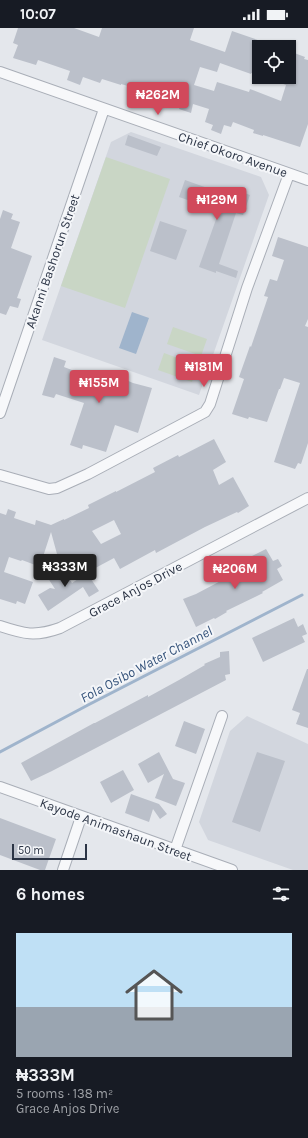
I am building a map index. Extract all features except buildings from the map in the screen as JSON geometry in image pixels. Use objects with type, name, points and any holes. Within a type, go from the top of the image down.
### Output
[{"type":"street","name":"Chief Okoro Avenue","points":[[0,72],[308,180]]},
{"type":"street","name":"Akanni Bashorun Street","points":[[0,413],[104,109]]},
{"type":"street","points":[[0,475],[49,489],[57,488],[88,474],[205,412],[210,404],[247,288],[289,174]]},
{"type":"street","name":"Grace Anjos Drive","points":[[0,626],[31,634],[46,633],[60,628],[308,498]]},
{"type":"street","points":[[175,850],[222,716]]},
{"type":"street","name":"Kayode Animashaun Street","points":[[0,787],[232,870]]},
{"type":"street","points":[[63,870],[81,817]]},
{"type":"shaded area","points":[[131,132],[261,177],[269,195],[199,395],[42,340],[111,142]]},
{"type":"shaded area","points":[[247,716],[308,744],[308,870],[293,870],[208,840],[199,822],[230,731]]},
{"type":"green space","points":[[106,157],[170,179],[125,308],[61,286]]},
{"type":"green space","points":[[173,327],[207,339],[201,356],[167,344]]},
{"type":"green space","points":[[164,353],[197,365],[192,382],[158,370]]},
{"type":"water","points":[[132,312],[149,318],[136,354],[119,348]]},
{"type":"waterway","name":"Fola Osibo Water Channel","points":[[0,752],[302,595]]}]
